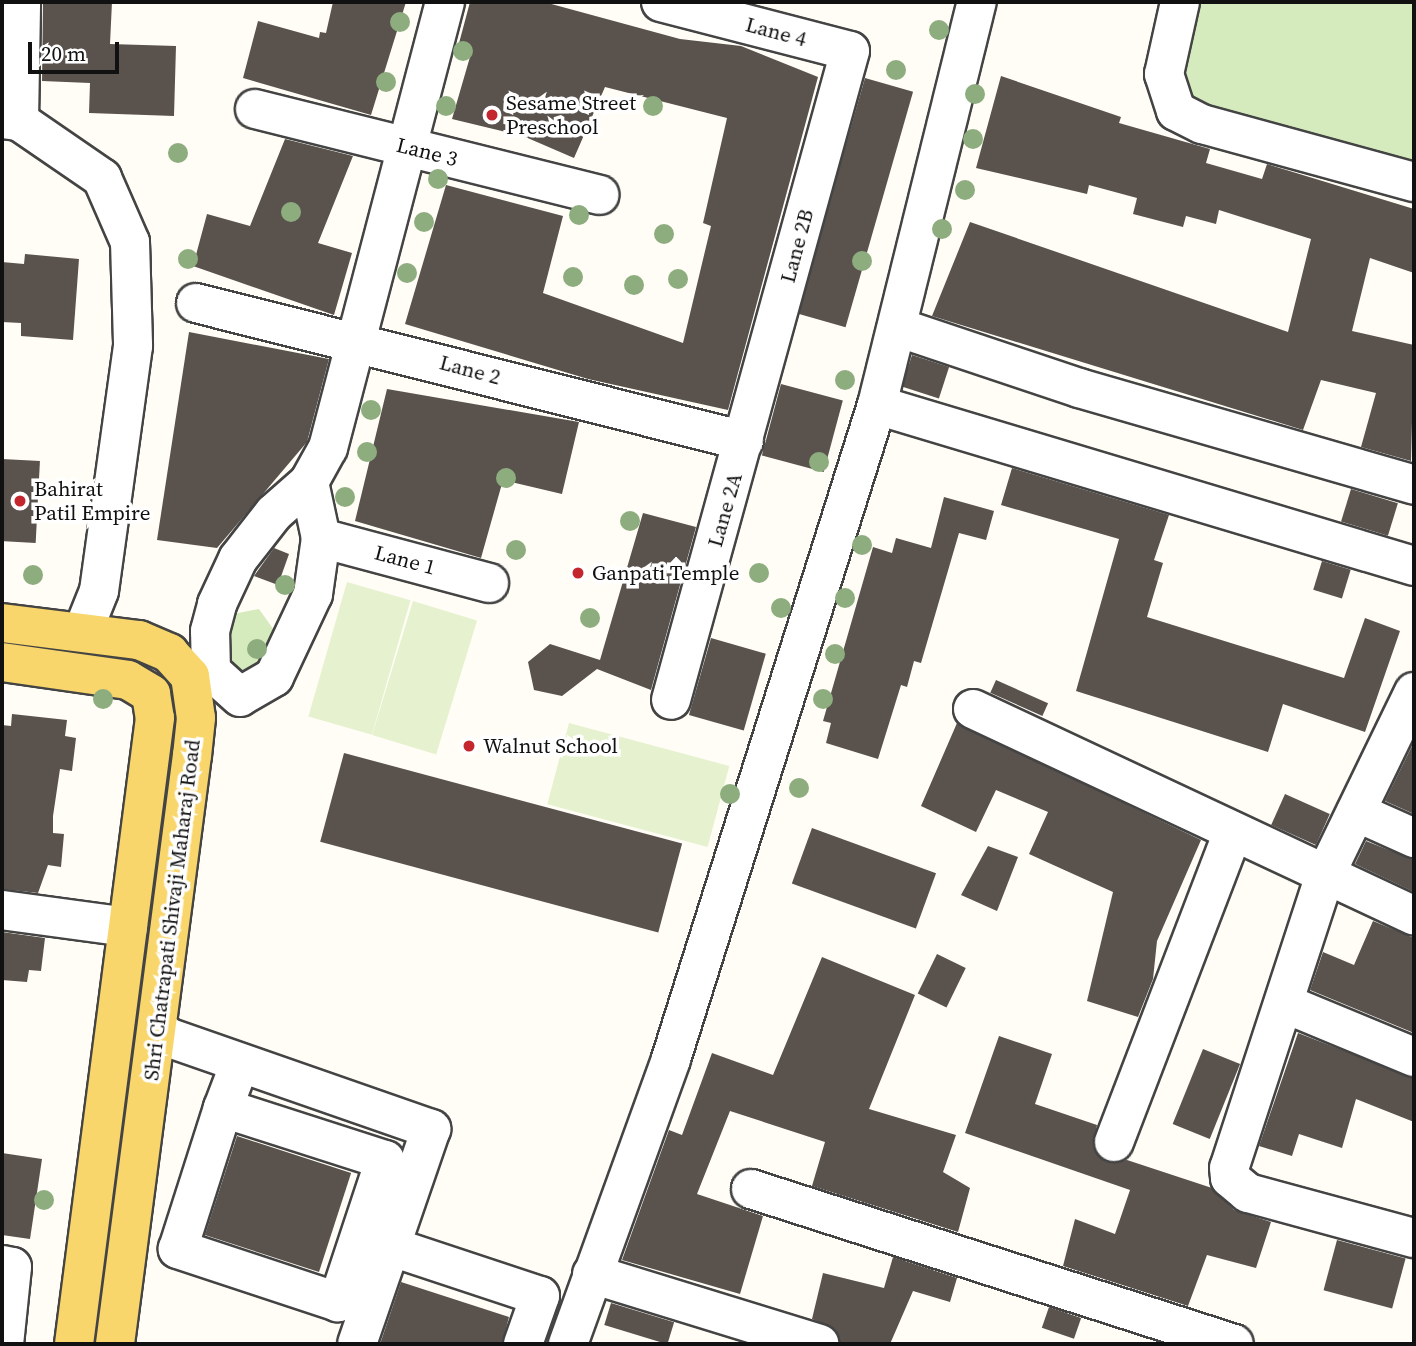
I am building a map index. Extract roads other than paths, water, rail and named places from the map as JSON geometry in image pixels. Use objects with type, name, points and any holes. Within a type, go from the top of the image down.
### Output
[{"type":"main road","points":[[2,623],[139,640],[169,653],[201,673]]},
{"type":"main road","points":[[2,662],[128,680],[151,694]]},
{"type":"main road","name":"Shri Chatrapati Shivaji Maharaj Road","points":[[116,1344],[201,673]]},
{"type":"main road","name":"Shri Chatrapati Shivaji Maharaj Road","points":[[74,1344],[155,718],[151,694]]},
{"type":"street","points":[[21,2],[10,120],[102,178],[130,242],[133,346],[99,591],[83,631]]},
{"type":"street","points":[[201,673],[223,587],[251,542],[309,482],[328,448],[445,2]]},
{"type":"street","name":"Lane 4","points":[[661,2],[850,51]]},
{"type":"street","points":[[568,1344],[671,1059],[877,405],[977,2]]},
{"type":"street","points":[[1180,2],[1164,74],[1176,111],[1202,124],[1414,182]]},
{"type":"street","name":"Lane 2B","points":[[744,441],[850,51]]},
{"type":"street","name":"Lane 3","points":[[255,109],[599,195]]},
{"type":"street","name":"Lane 2","points":[[196,303],[357,340],[744,441]]},
{"type":"street","points":[[897,327],[1079,388],[1414,485]]},
{"type":"street","points":[[877,405],[1414,566]]},
{"type":"street","name":"Lane 2A","points":[[671,700],[744,441]]},
{"type":"street","points":[[201,673],[240,697],[274,677],[313,594],[321,538],[309,482]]},
{"type":"street","name":"Lane 1","points":[[321,538],[489,583]]},
{"type":"street","points":[[151,694],[201,673]]},
{"type":"street","points":[[1414,692],[1325,875],[1230,1178],[1248,1193],[1414,1238]]},
{"type":"street","points":[[973,709],[1414,916]]},
{"type":"street","points":[[1356,812],[1414,838]]},
{"type":"street","points":[[1114,1142],[1233,832]]},
{"type":"street","points":[[2,910],[128,927]]},
{"type":"street","points":[[1286,1004],[1414,1057]]},
{"type":"street","points":[[157,1026],[167,1037],[431,1129],[357,1344]]},
{"type":"street","points":[[223,1108],[385,1160],[338,1301],[178,1249],[223,1108],[240,1063]]},
{"type":"street","points":[[751,1189],[1234,1344]]},
{"type":"street","points":[[389,1246],[540,1296],[523,1344]]},
{"type":"street","points":[[2,1265],[12,1267],[4,1344]]},
{"type":"street","points":[[592,1274],[819,1344]]},
{"type":"place","name":"Sesame Street Preschool","points":[[492,115]]},
{"type":"place","name":"Bahirat Patil Empire","points":[[20,501]]},
{"type":"place","name":"Ganpati Temple","points":[[578,573]]},
{"type":"place","name":"Walnut School","points":[[469,746]]}]
